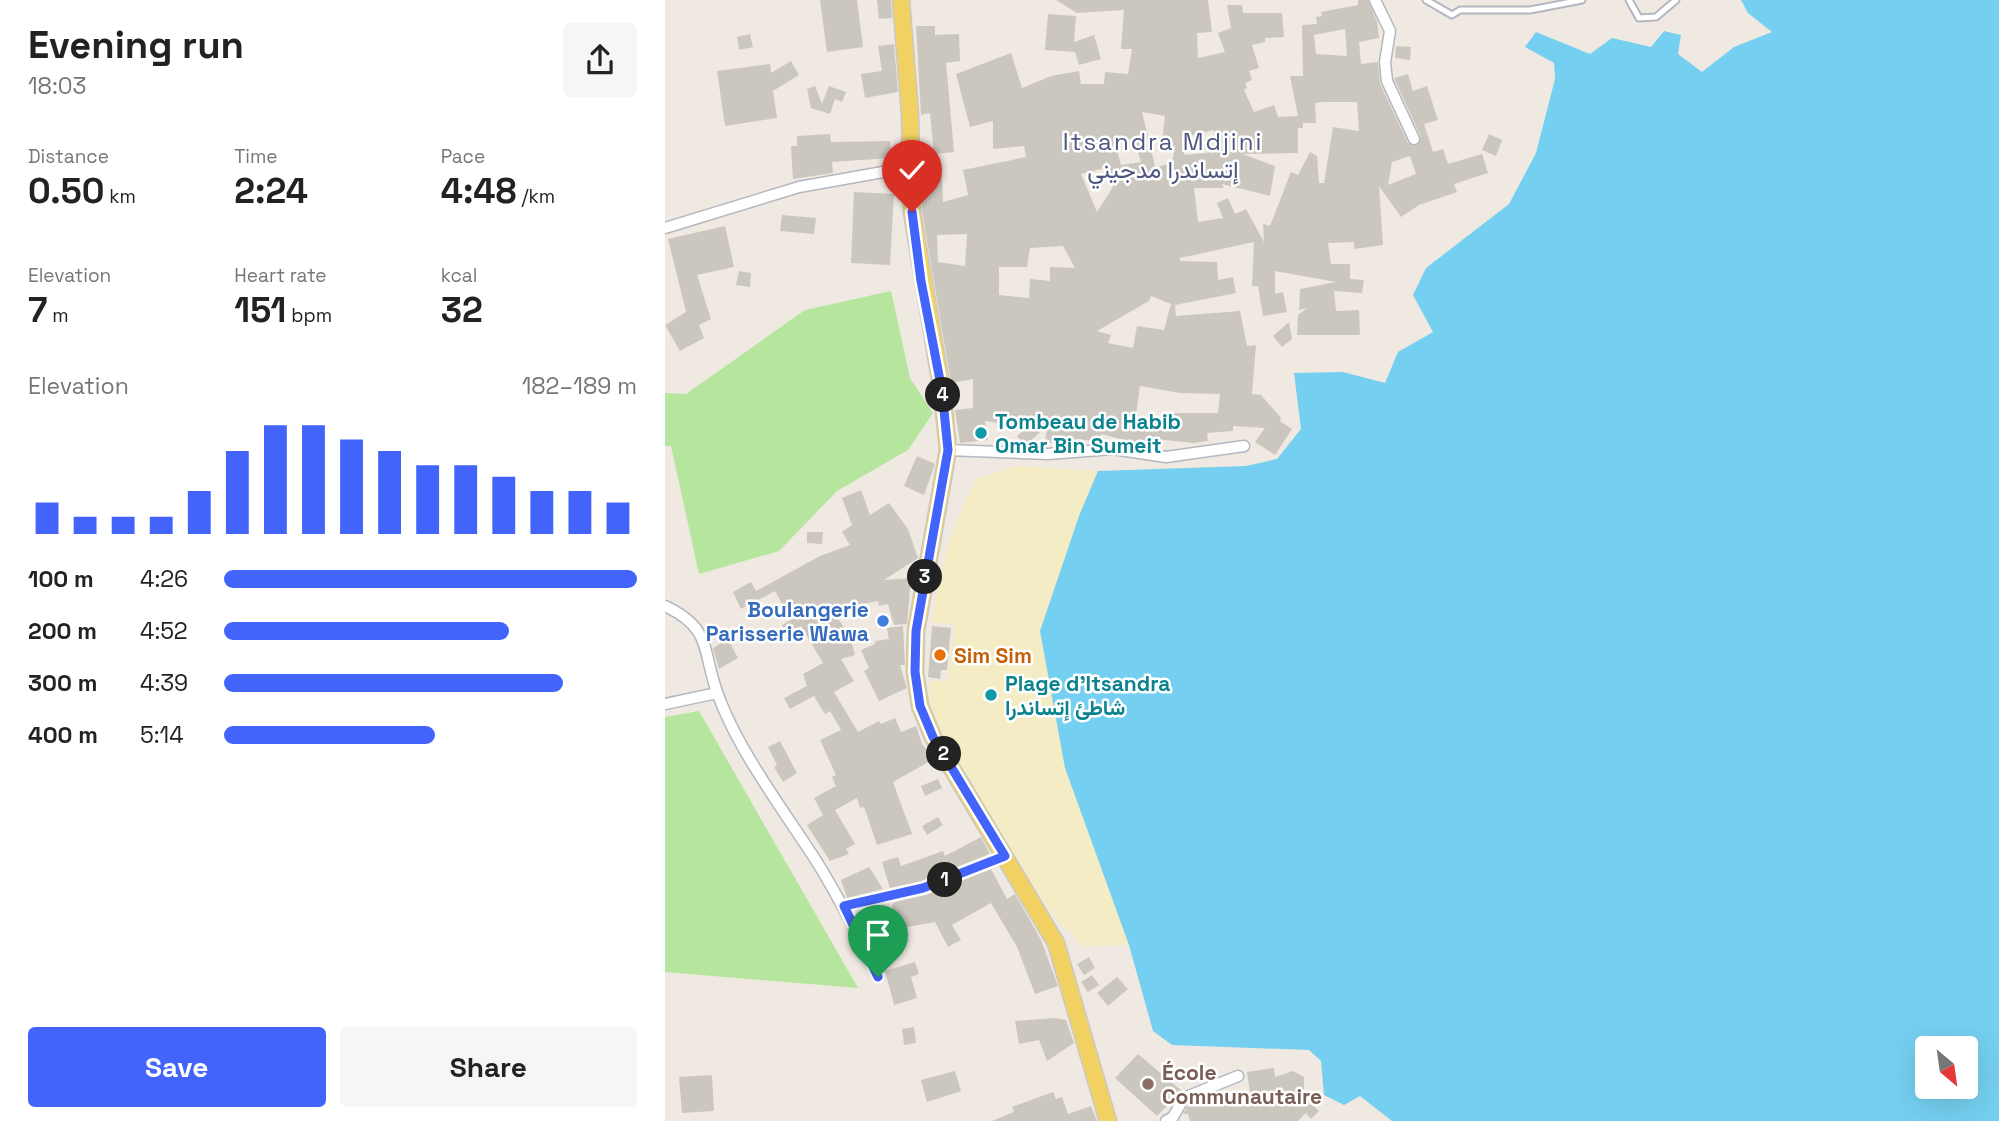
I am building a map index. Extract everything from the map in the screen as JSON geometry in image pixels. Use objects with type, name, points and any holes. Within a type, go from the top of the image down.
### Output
[{"type":"main road","points":[[901,0],[915,246],[942,391],[948,450],[916,631],[915,672],[920,706],[933,737],[1005,856],[1013,876],[1056,943],[1108,1121]]},
{"type":"street","points":[[1375,0],[1391,31],[1385,62],[1387,81],[1414,139]]},
{"type":"street","points":[[665,228],[799,187],[911,167]]},
{"type":"street","points":[[948,450],[1048,454],[1113,449],[1165,457],[1244,446]]},
{"type":"street","points":[[665,606],[684,615],[697,627],[705,641],[717,693],[762,780],[844,906],[878,977]]},
{"type":"street","points":[[665,704],[717,693]]},
{"type":"street","points":[[844,906],[923,888],[1005,856]]},
{"type":"street","points":[[1165,1121],[1173,1117],[1184,1098],[1238,1076]]},
{"type":"lane","points":[[1426,0],[1452,15],[1460,10],[1530,10],[1582,0]]},
{"type":"lane","points":[[1629,0],[1639,18],[1656,18],[1676,0]]},
{"type":"green space","points":[[891,291],[910,378],[933,413],[908,450],[837,491],[779,551],[699,574],[671,446],[665,446],[665,393],[686,394],[805,310]]},
{"type":"green space","points":[[699,711],[858,988],[665,972],[665,717]]},
{"type":"sand","name":"Plage d'Itsandra شاطئ إتساندرا","points":[[1017,466],[1098,471],[1079,516],[1040,631],[1065,768],[1129,945],[1084,946],[1055,918],[941,740],[928,709],[930,681],[948,681],[955,625],[932,622],[938,585],[953,531],[976,479]]},
{"type":"water","points":[[1741,0],[1999,0],[1999,1121],[1392,1121],[1360,1096],[1344,1105],[1324,1095],[1321,1061],[1309,1050],[1172,1045],[1153,1031],[1129,945],[1065,768],[1040,631],[1079,516],[1098,471],[1246,466],[1277,459],[1301,429],[1294,373],[1343,372],[1385,383],[1398,352],[1433,332],[1413,295],[1426,268],[1509,204],[1536,153],[1555,79],[1554,63],[1525,47],[1536,32],[1590,54],[1612,38],[1651,47],[1664,31],[1681,35],[1678,54],[1702,72],[1734,47],[1772,32],[1748,13]]},
{"type":"building","points":[[820,0],[857,0],[863,47],[827,52]]},
{"type":"building","points":[[877,0],[891,0],[892,18],[879,19]]},
{"type":"building","points":[[1056,0],[1208,0],[1212,32],[1197,33],[1198,58],[1225,52],[1218,33],[1231,28],[1227,5],[1242,5],[1243,13],[1282,13],[1284,37],[1265,38],[1265,42],[1252,45],[1259,68],[1249,71],[1252,80],[1245,83],[1247,88],[1244,90],[1254,112],[1274,105],[1278,117],[1298,116],[1290,76],[1303,76],[1302,25],[1317,24],[1316,17],[1322,16],[1321,12],[1358,5],[1358,0],[1368,0],[1377,21],[1379,38],[1359,42],[1361,64],[1378,62],[1380,84],[1408,143],[1416,146],[1421,137],[1394,78],[1408,74],[1413,91],[1427,86],[1438,120],[1424,124],[1433,152],[1443,149],[1448,164],[1482,154],[1488,173],[1454,184],[1457,192],[1419,205],[1401,217],[1379,186],[1383,245],[1354,249],[1354,242],[1328,243],[1331,264],[1350,264],[1350,279],[1364,280],[1362,293],[1334,291],[1336,311],[1359,310],[1360,335],[1297,335],[1298,315],[1307,308],[1299,310],[1300,289],[1336,282],[1275,271],[1275,294],[1283,292],[1287,312],[1263,316],[1258,286],[1252,286],[1254,242],[1180,258],[1180,261],[1217,262],[1218,280],[1233,277],[1236,293],[1175,305],[1176,316],[1240,311],[1247,346],[1256,345],[1252,394],[1261,395],[1281,418],[1280,421],[1292,429],[1275,455],[1255,442],[1265,428],[1233,426],[1233,431],[1207,433],[1208,441],[1193,443],[1156,439],[1155,443],[1141,440],[1140,444],[1101,434],[1099,442],[1078,439],[1077,444],[1069,445],[1045,442],[1048,424],[1026,446],[1017,436],[1028,427],[985,421],[988,440],[960,443],[955,410],[973,408],[973,379],[951,383],[922,211],[922,177],[942,176],[943,202],[968,195],[963,170],[1026,157],[1024,146],[993,149],[993,121],[970,127],[956,74],[1011,53],[1022,88],[1051,76],[1079,71],[1081,84],[1104,84],[1105,72],[1128,74],[1132,49],[1121,49],[1124,10],[1077,13]],"holes":[[[1345,29],[1347,56],[1316,54],[1314,35]],[[1357,102],[1359,131],[1333,127],[1324,183],[1319,183],[1317,156],[1310,152],[1298,175],[1291,172],[1270,226],[1263,224],[1264,242],[1246,209],[1235,214],[1228,198],[1217,203],[1223,218],[1198,222],[1194,188],[1224,188],[1222,184],[1270,196],[1275,166],[1243,154],[1298,153],[1298,128],[1303,128],[1303,123],[1316,123],[1315,103]],[[1142,112],[1165,116],[1162,143],[1175,146],[1172,163],[1160,166],[1158,178]],[[1214,130],[1215,152],[1184,155],[1189,136]],[[1134,138],[1141,162],[1121,165],[1115,143]],[[1410,156],[1416,174],[1388,185],[1392,162]],[[1109,167],[1113,187],[1097,212],[1081,174]],[[967,234],[965,266],[938,262],[937,235]],[[1063,246],[1075,268],[1050,267],[1050,281],[1030,279],[1029,298],[999,295],[999,267],[1027,267],[1030,248]],[[1151,296],[1171,304],[1164,330],[1137,326],[1133,348],[1108,343],[1111,335],[1097,331],[1149,301]],[[1140,386],[1180,393],[1220,394],[1218,413],[1166,413],[1165,422],[1136,415]]]},
{"type":"building","points":[[1048,14],[1076,16],[1074,42],[1094,35],[1101,59],[1079,65],[1075,52],[1045,50]]},
{"type":"building","points":[[916,26],[935,26],[935,35],[959,34],[960,61],[946,63],[954,152],[934,154],[930,113],[921,115]]},
{"type":"building","points":[[750,34],[753,47],[739,50],[737,37]]},
{"type":"building","points":[[894,44],[898,92],[865,98],[861,74],[882,71],[878,46]]},
{"type":"building","points":[[1396,46],[1411,47],[1410,60],[1395,58]]},
{"type":"building","points":[[791,61],[799,75],[773,91],[777,118],[725,126],[717,71],[770,64],[771,73]]},
{"type":"building","points":[[815,86],[822,104],[829,86],[846,92],[842,102],[835,99],[830,114],[811,108],[807,89]]},
{"type":"building","points":[[830,134],[831,142],[890,141],[891,158],[832,162],[833,173],[793,179],[791,146],[797,146],[797,136]]},
{"type":"building","points":[[1489,134],[1502,140],[1496,156],[1482,150]]},
{"type":"building","points":[[854,192],[894,194],[890,265],[851,263]]},
{"type":"building","points":[[782,215],[816,218],[814,234],[780,231]]},
{"type":"building","points":[[725,226],[734,267],[697,275],[711,319],[699,325],[704,338],[680,351],[665,325],[686,312],[668,239]]},
{"type":"building","points":[[739,271],[751,273],[750,287],[736,285]]},
{"type":"building","points":[[1289,322],[1292,339],[1282,347],[1273,336]]},
{"type":"building","points":[[917,456],[935,464],[924,495],[904,486]]},
{"type":"building","points":[[861,490],[870,515],[889,503],[908,529],[918,558],[884,580],[911,578],[907,624],[894,625],[888,604],[879,606],[878,601],[832,610],[850,636],[855,655],[841,659],[854,681],[834,692],[858,732],[879,721],[881,724],[895,718],[901,732],[916,726],[922,744],[934,759],[893,782],[912,834],[877,845],[864,807],[860,808],[857,798],[835,810],[855,844],[846,849],[849,854],[830,861],[807,825],[823,815],[814,798],[836,786],[832,777],[836,775],[820,740],[841,730],[830,711],[825,714],[814,696],[790,709],[784,698],[807,686],[803,674],[823,663],[801,626],[787,634],[782,625],[791,620],[775,591],[741,609],[733,592],[751,582],[756,591],[820,556],[850,545],[842,532],[852,525],[842,498]]},
{"type":"building","points":[[807,532],[823,532],[822,544],[807,543]]},
{"type":"building","points":[[903,626],[905,665],[900,665],[907,688],[879,701],[864,671],[869,668],[861,650],[875,644],[875,641],[889,639],[887,628]]},
{"type":"building","points":[[932,626],[951,628],[947,670],[941,670],[940,679],[928,677]]},
{"type":"building","points":[[728,639],[738,658],[719,669],[713,648]]},
{"type":"building","points":[[780,741],[797,773],[783,782],[774,767],[777,765],[768,747]]},
{"type":"building","points":[[938,779],[942,788],[925,796],[921,786]]},
{"type":"building","points":[[938,817],[943,825],[927,835],[922,826]]},
{"type":"building","points":[[981,837],[990,854],[921,881],[890,888],[882,862],[898,857],[901,866],[943,851],[945,856]]},
{"type":"building","points":[[869,867],[883,889],[847,898],[841,880]]},
{"type":"building","points":[[991,869],[1007,899],[1015,894],[1030,920],[1041,940],[1058,986],[1035,994],[1017,947],[991,903],[952,925],[961,940],[948,947],[935,922],[897,929],[892,905],[895,902],[926,895]]},
{"type":"building","points":[[886,942],[895,954],[883,962],[874,951]]},
{"type":"building","points":[[1089,957],[1095,968],[1084,975],[1077,964]]},
{"type":"building","points":[[915,962],[919,974],[911,977],[917,998],[894,1005],[885,971]]},
{"type":"building","points":[[1092,975],[1099,985],[1088,992],[1081,982]]},
{"type":"building","points":[[1117,977],[1128,989],[1108,1006],[1097,993]]},
{"type":"building","points":[[1055,1018],[1066,1020],[1074,1043],[1047,1061],[1039,1040],[1019,1044],[1015,1021]]},
{"type":"building","points":[[914,1027],[916,1043],[904,1045],[902,1029]]},
{"type":"building","points":[[1138,1054],[1182,1091],[1157,1116],[1115,1078]]},
{"type":"building","points":[[1274,1068],[1275,1077],[1293,1071],[1304,1077],[1304,1096],[1319,1111],[1311,1119],[1306,1113],[1298,1121],[1190,1121],[1188,1114],[1183,1114],[1189,1104],[1224,1092],[1225,1102],[1245,1104],[1246,1093],[1250,1093],[1247,1072]]},
{"type":"building","points":[[955,1071],[961,1091],[927,1102],[921,1080]]},
{"type":"building","points":[[712,1075],[714,1111],[682,1113],[679,1077]]},
{"type":"building","points":[[1053,1092],[1056,1099],[1062,1097],[1068,1114],[1091,1106],[1097,1121],[992,1121],[1014,1112],[1012,1107]]},
{"type":"place","name":"Tombeau de Habib Omar Bin Sumeit","points":[[981,433]]},
{"type":"place","name":"Boulangerie Parisserie Wawa","points":[[883,621]]},
{"type":"place","name":"Sim Sim","points":[[940,655]]},
{"type":"place","name":"Plage d'Itsandra شاطئ إتساندرا","points":[[991,695]]},
{"type":"place","name":"École Communautaire","points":[[1148,1084]]},
{"type":"district","name":"Itsandra Mdjini إتساندرا مدجيني","points":[[1163,155]]},
{"type":"route","points":[[878,977],[844,906],[923,888],[1005,856],[933,737],[920,706],[915,672],[916,631],[925,569],[948,450],[942,391],[915,246],[912,212]]}]
